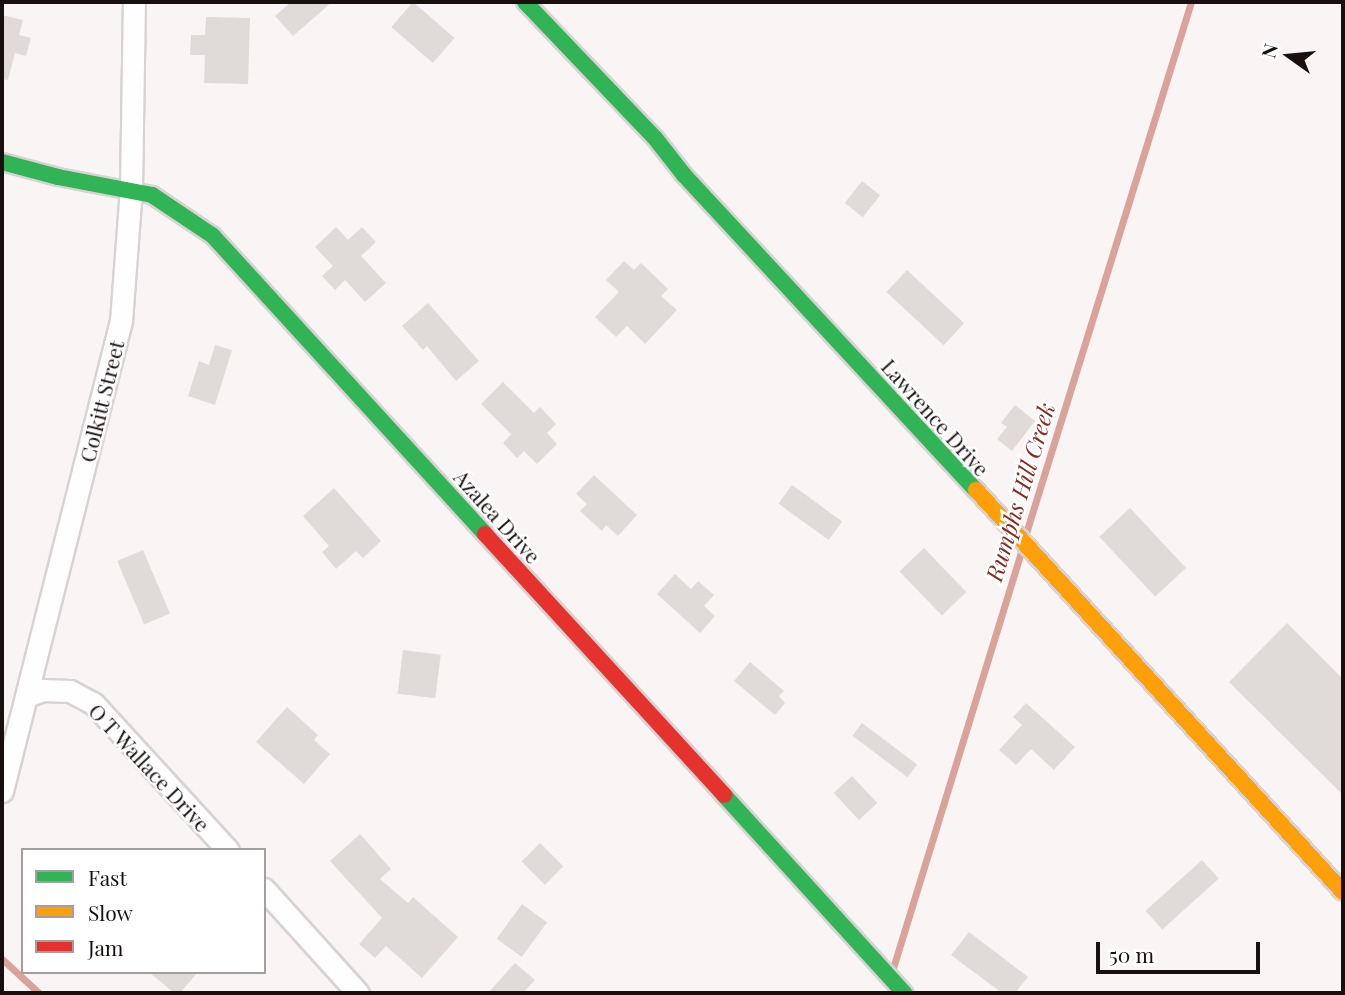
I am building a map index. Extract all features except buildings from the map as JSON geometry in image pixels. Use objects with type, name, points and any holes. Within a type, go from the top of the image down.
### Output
[{"type":"street","name":"Colkitt Street","points":[[2,791],[121,321],[131,190],[134,2]]},
{"type":"street","name":"Lawrence Drive","points":[[525,2],[654,138],[684,175],[774,269],[1343,892]]},
{"type":"street","name":"Azalea Drive","points":[[2,162],[58,177],[131,190],[163,201],[188,217],[237,259],[565,624],[904,993]]},
{"type":"street","name":"O T Wallace Drive","points":[[26,695],[43,691],[70,691],[94,704],[226,848]]},
{"type":"street","points":[[266,891],[358,993]]},
{"type":"waterway","name":"Rumphs Hill Creek","points":[[1026,533],[1191,2]]},
{"type":"waterway","name":"Rumphs Hill Creek","points":[[893,968],[1021,551]]},
{"type":"waterway","points":[[2,959],[39,993]]},
{"type":"traffic: fast","points":[[525,2],[655,138],[684,175],[976,490]]},
{"type":"traffic: fast","points":[[2,162],[58,177],[152,195],[213,236],[485,534]]},
{"type":"traffic: fast","points":[[724,795],[904,993]]},
{"type":"traffic: slow","points":[[976,490],[1343,892]]},
{"type":"traffic: jam","points":[[485,534],[724,795]]}]
